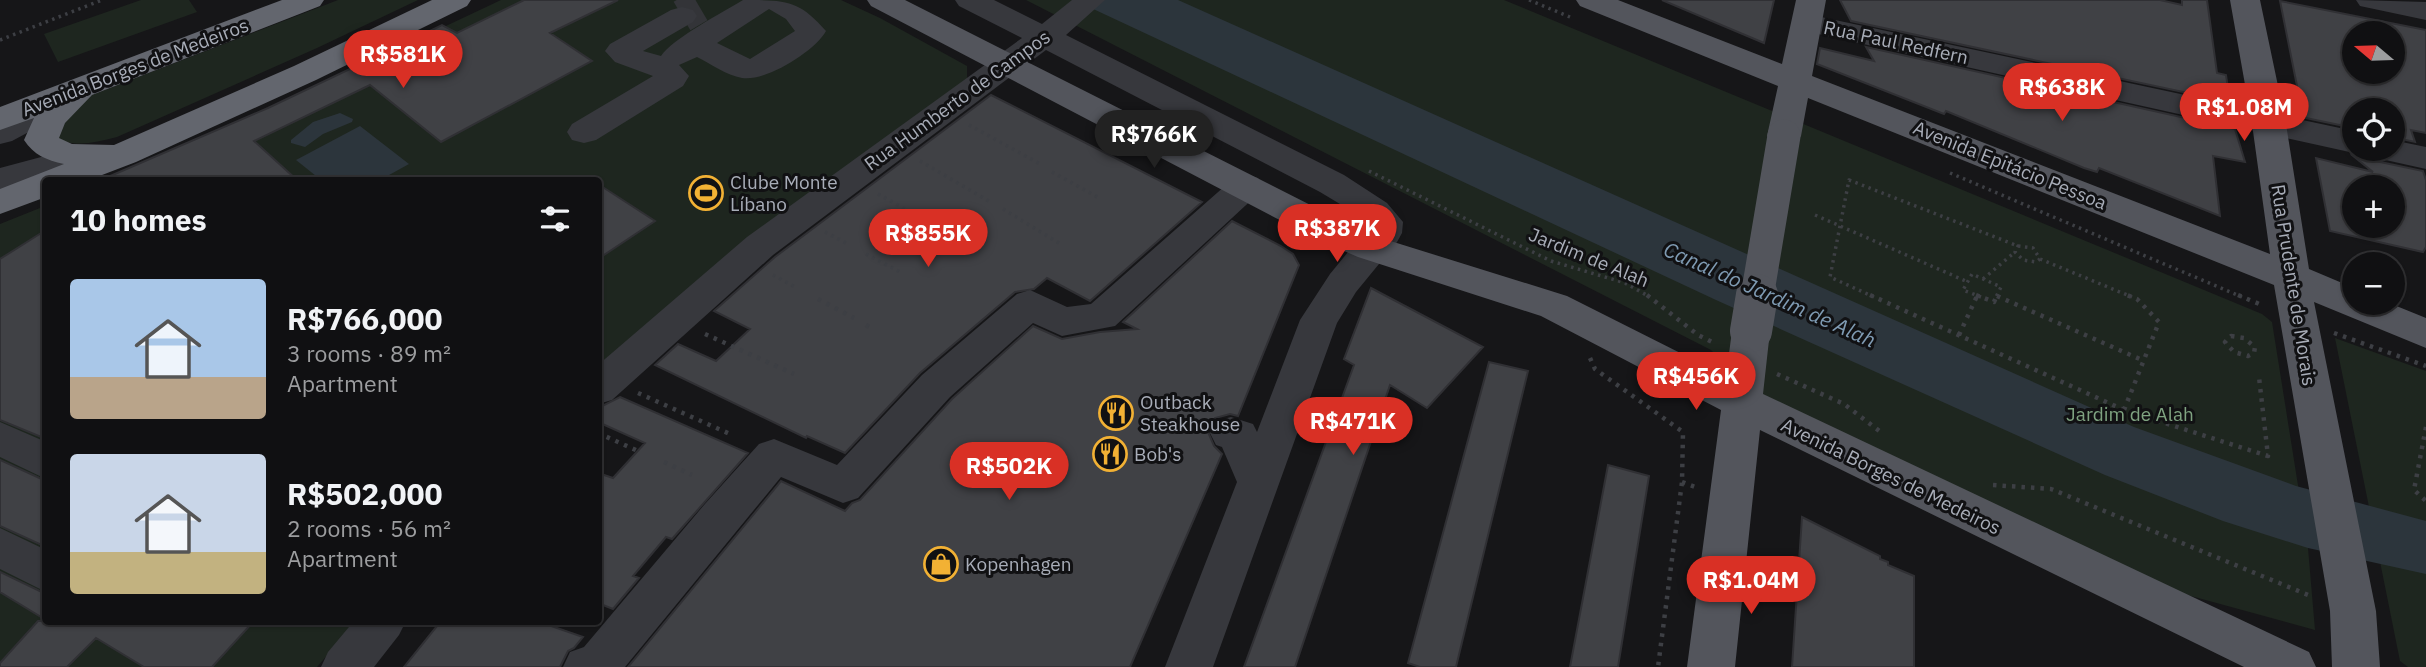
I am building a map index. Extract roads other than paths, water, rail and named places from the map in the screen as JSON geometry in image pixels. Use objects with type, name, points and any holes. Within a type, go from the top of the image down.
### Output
[{"type":"highway","name":"Avenida Borges de Medeiros","points":[[0,119],[80,91],[309,0]]},
{"type":"highway","points":[[64,177],[305,73],[456,0]]},
{"type":"highway","points":[[80,91],[50,118],[41,139],[47,147],[86,156],[124,153]]},
{"type":"highway","points":[[2,179],[42,184]]},
{"type":"main road","name":"Avenida Borges de Medeiros","points":[[882,0],[1327,229],[1371,248],[1554,306],[1742,403],[2101,578],[2292,667]]},
{"type":"main road","name":"Rua Prudente de Morais","points":[[2245,0],[2269,124],[2298,322],[2349,591],[2356,667]]},
{"type":"main road","name":"Avenida Epitácio Pessoa","points":[[1585,10],[1795,80],[2291,277],[2426,334]]},
{"type":"main road","points":[[1712,667],[1749,346],[1784,136],[1809,11]]},
{"type":"street","points":[[584,132],[673,76],[662,65],[631,57],[621,51],[763,0]]},
{"type":"street","points":[[970,0],[1211,121],[1370,208],[1381,217],[1386,227],[1343,283],[1319,320],[1189,667]]},
{"type":"street","points":[[2371,0],[2426,11]]},
{"type":"street","points":[[696,22],[746,69],[761,66],[808,36],[811,31],[809,25],[784,5]]},
{"type":"street","name":"Rua Humberto de Campos","points":[[602,384],[760,246],[1084,5]]},
{"type":"street","name":"Rua Paul Redfern","points":[[1809,11],[2342,139]]},
{"type":"street","points":[[662,65],[696,22]]},
{"type":"street","points":[[0,133],[80,91]]},
{"type":"street","points":[[2405,154],[2426,158]]},
{"type":"street","points":[[2,179],[86,156]]},
{"type":"street","points":[[587,667],[598,664],[774,456],[843,486],[936,386],[1030,303],[1062,322],[1102,316],[1246,186]]},
{"type":"street","points":[[1236,421],[1238,436],[1264,467]]},
{"type":"street","points":[[0,547],[42,571]]},
{"type":"street","points":[[345,667],[380,625]]},
{"type":"water","name":"Canal do Jardim de Alah","points":[[1074,0],[1178,0],[2134,427],[2296,486],[2426,521],[2426,574],[2308,548],[2223,521],[2105,475],[1716,300]]},
{"type":"water","points":[[340,113],[353,119],[352,122],[323,134],[305,147],[291,143],[291,140],[313,122]]},
{"type":"water","points":[[360,126],[409,164],[385,177],[317,177],[296,160]]},
{"type":"tunnel","points":[[682,16],[699,6]]},
{"type":"place","name":"Clube Monte Líbano","points":[[706,193]]},
{"type":"place","name":"Outback Steakhouse","points":[[1116,413]]},
{"type":"place","name":"Bob's","points":[[1110,454]]},
{"type":"place","name":"Kopenhagen","points":[[941,564]]},
{"type":"park label","name":"Jardim de Alah","points":[[2130,414]]}]
